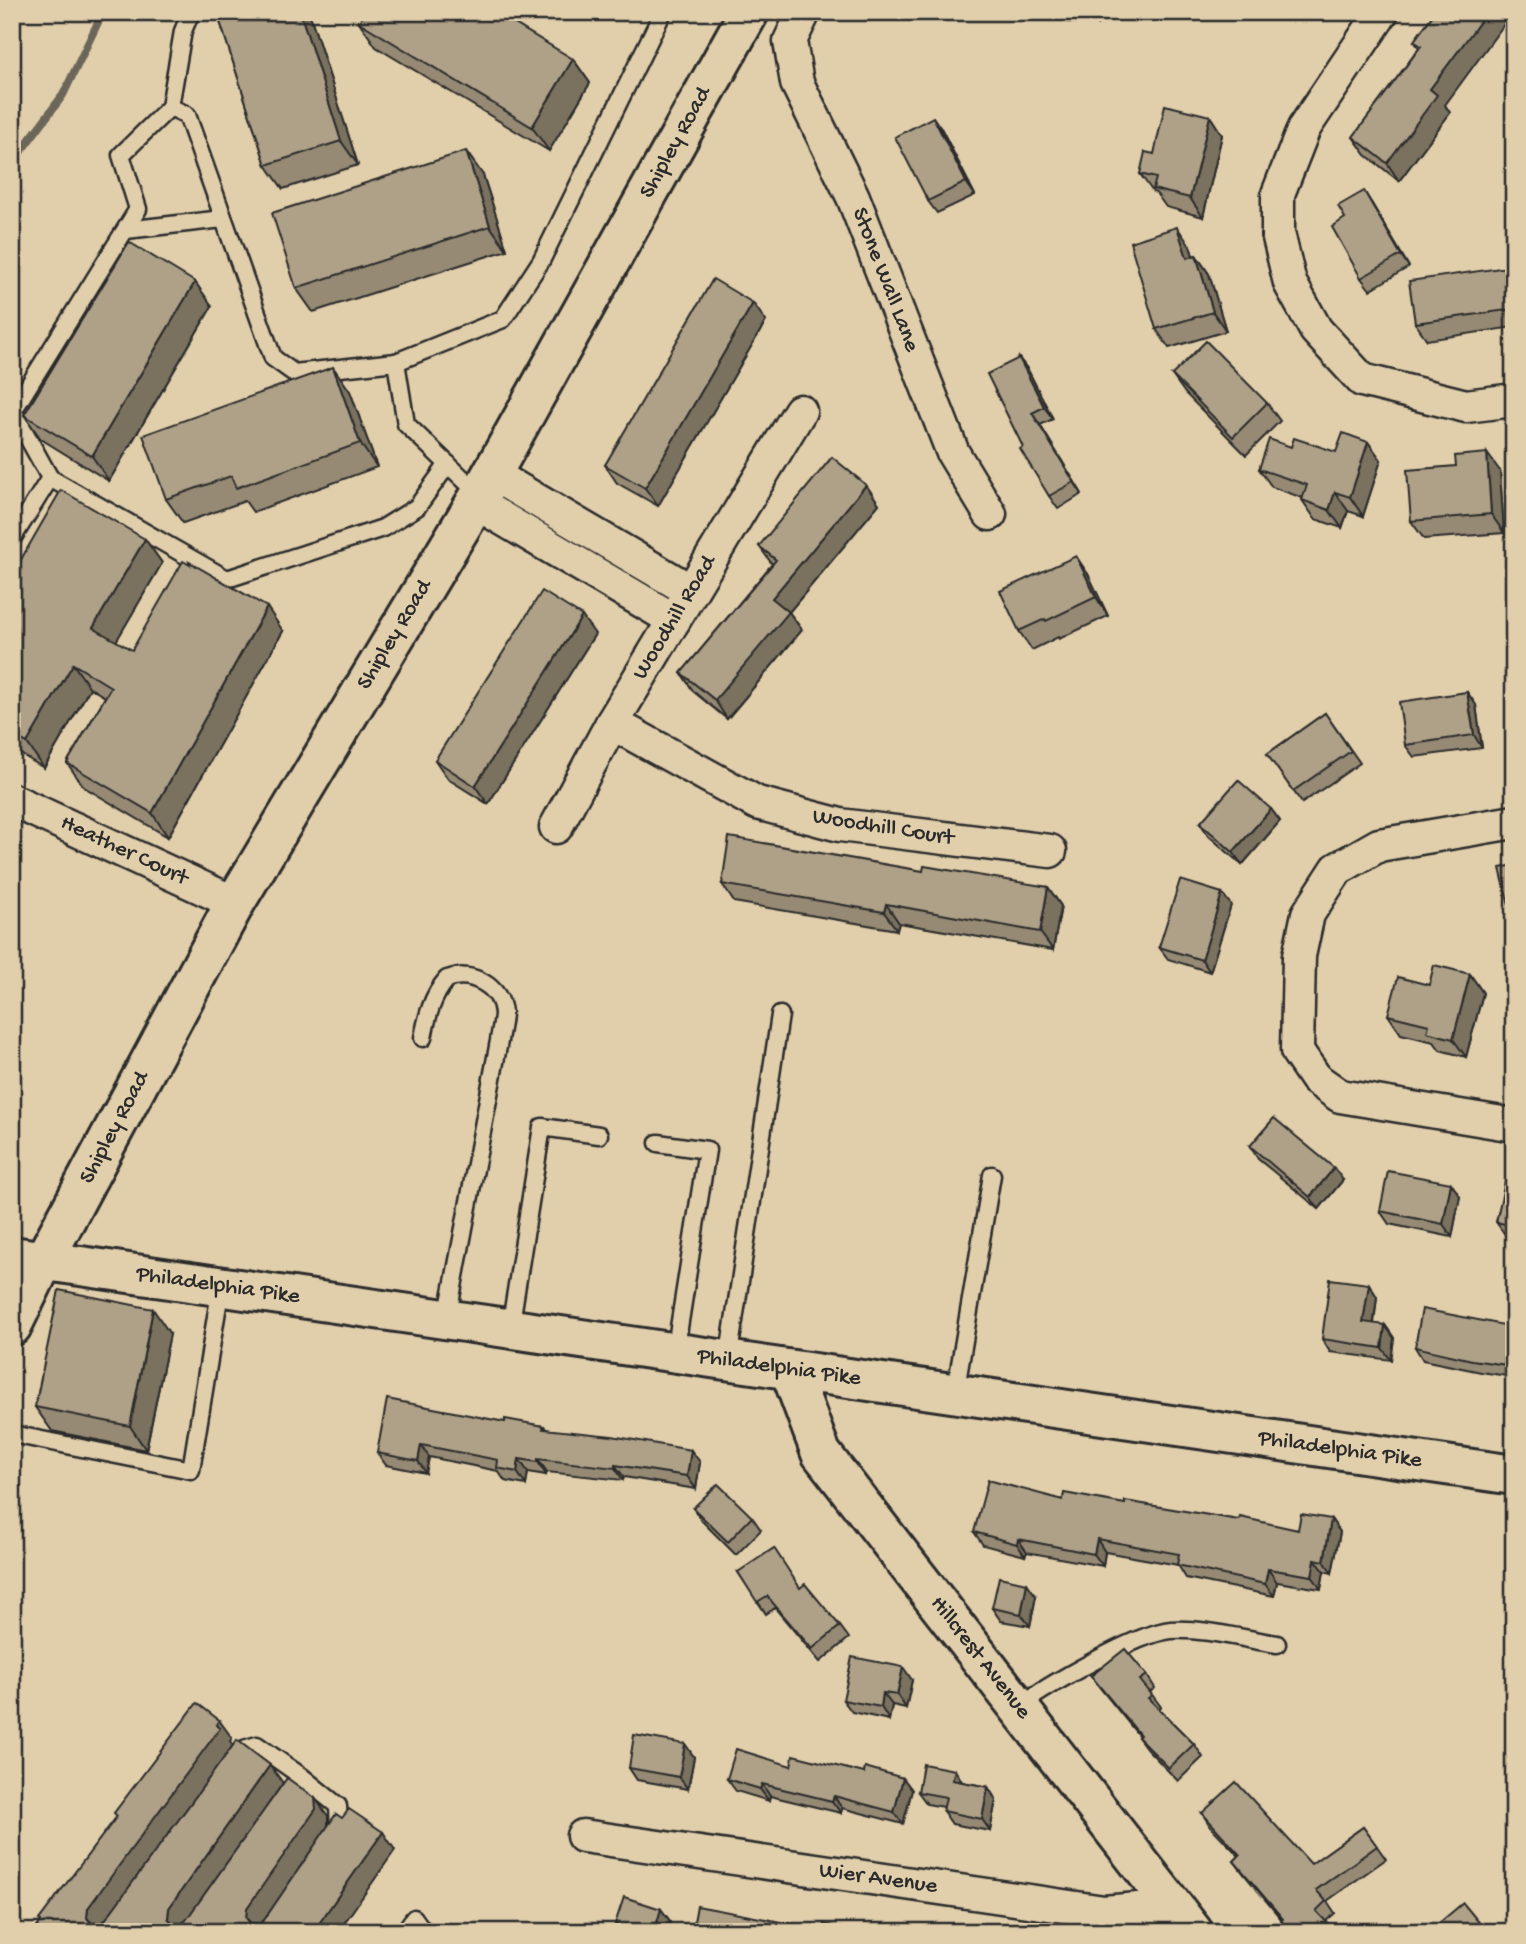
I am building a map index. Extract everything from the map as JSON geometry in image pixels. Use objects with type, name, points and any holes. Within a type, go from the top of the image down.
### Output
[{"type":"main road","name":"Shipley Road","points":[[12,1326],[28,1258],[235,903],[483,491],[745,15]]},
{"type":"main road","name":"Philadelphia Pike","points":[[28,1258],[1514,1475]]},
{"type":"main road","name":"Hillcrest Avenue","points":[[790,1370],[821,1453],[1183,1919]]},
{"type":"street","name":"Stone Wall Lane","points":[[804,12],[790,41],[797,83],[853,197],[953,453],[990,514]]},
{"type":"street","points":[[1382,12],[1304,128],[1278,194],[1278,233],[1290,283],[1316,330],[1362,380],[1466,406],[1514,400]]},
{"type":"street","name":"Woodhill Road","points":[[556,827],[612,723],[800,411]]},
{"type":"street","points":[[483,491],[691,591]]},
{"type":"street","points":[[483,491],[674,620]]},
{"type":"street","name":"Woodhill Court","points":[[612,723],[757,803],[839,825],[1050,851]]},
{"type":"street","name":"Heather Court","points":[[12,800],[235,903]]},
{"type":"street","points":[[1514,822],[1379,845],[1337,869],[1308,914],[1299,956],[1297,1051],[1316,1079],[1340,1096],[1514,1125]]},
{"type":"street","name":"Wier Avenue","points":[[583,1836],[1104,1912],[1183,1919]]},
{"type":"lane","points":[[191,12],[183,31],[170,107],[121,155],[138,209],[13,411],[50,478],[227,579],[383,528],[417,507],[447,464]]},
{"type":"lane","points":[[170,107],[187,115],[273,358],[294,373],[396,362],[503,319],[541,261],[663,12]]},
{"type":"lane","points":[[126,230],[223,219]]},
{"type":"lane","points":[[396,362],[406,424],[447,464],[483,491]]},
{"type":"lane","points":[[12,539],[50,478]]},
{"type":"lane","points":[[423,1038],[436,994],[447,979],[462,976],[475,978],[491,988],[498,998],[503,1012],[499,1041],[447,1320]]},
{"type":"lane","points":[[728,1361],[780,1015]]},
{"type":"lane","points":[[510,1329],[542,1127],[599,1135]]},
{"type":"lane","points":[[657,1143],[707,1150],[675,1353]]},
{"type":"lane","points":[[955,1394],[992,1175]]},
{"type":"lane","points":[[12,1434],[191,1470],[221,1286]]},
{"type":"lane","points":[[1018,1707],[1043,1689],[1128,1645],[1168,1630],[1188,1630],[1277,1644]]},
{"type":"lane","points":[[221,1777],[244,1749],[257,1745],[301,1776],[338,1806],[339,1830],[323,1853]]},
{"type":"lane","points":[[277,1809],[301,1776]]},
{"type":"lane","points":[[404,1932],[414,1918],[424,1932]]},
{"type":"building","points":[[217,12],[300,12],[341,141],[266,165]]},
{"type":"building","points":[[365,12],[495,12],[573,59],[532,127],[359,22]]},
{"type":"building","points":[[1435,12],[1487,12],[1430,89],[1437,95],[1387,163],[1353,137],[1421,46],[1414,41]]},
{"type":"building","points":[[1165,105],[1210,116],[1190,198],[1153,189],[1156,178],[1140,174],[1145,152],[1154,154]]},
{"type":"building","points":[[933,117],[966,182],[928,201],[895,137]]},
{"type":"building","points":[[466,151],[490,226],[296,288],[272,213]]},
{"type":"building","points":[[1364,191],[1401,255],[1361,278],[1332,227],[1345,218],[1338,206]]},
{"type":"building","points":[[1177,227],[1187,258],[1196,255],[1213,312],[1156,329],[1130,242]]},
{"type":"building","points":[[129,242],[195,282],[92,456],[24,415]]},
{"type":"building","points":[[1514,257],[1514,309],[1415,323],[1409,281],[1508,267],[1506,258]]},
{"type":"building","points":[[713,279],[753,303],[645,488],[605,465]]},
{"type":"building","points":[[1206,341],[1267,403],[1233,437],[1172,375]]},
{"type":"building","points":[[1019,358],[1044,407],[1032,413],[1074,482],[1049,496],[1020,449],[1023,447],[987,374]]},
{"type":"building","points":[[333,367],[360,443],[236,488],[231,476],[166,499],[143,435]]},
{"type":"building","points":[[1343,433],[1368,442],[1350,497],[1335,492],[1329,510],[1302,500],[1307,485],[1259,469],[1269,439],[1291,447],[1294,438],[1336,452]]},
{"type":"building","points":[[1487,453],[1491,514],[1411,521],[1407,470],[1456,466],[1455,456]]},
{"type":"building","points":[[832,457],[866,485],[772,598],[789,612],[715,700],[681,673],[776,560],[759,546]]},
{"type":"building","points":[[61,490],[145,539],[93,628],[132,650],[183,561],[267,607],[152,813],[67,763],[111,687],[73,664],[27,743],[12,735],[12,575]]},
{"type":"building","points":[[1076,556],[1096,597],[1019,631],[1000,591]]},
{"type":"building","points":[[542,591],[582,616],[475,786],[435,760]]},
{"type":"building","points":[[1467,692],[1474,735],[1405,745],[1399,702]]},
{"type":"building","points":[[1325,713],[1351,751],[1293,791],[1267,754]]},
{"type":"building","points":[[1238,780],[1271,809],[1233,852],[1200,823]]},
{"type":"building","points":[[729,837],[923,871],[924,866],[1048,887],[1040,932],[886,904],[884,912],[722,884]]},
{"type":"building","points":[[1514,865],[1514,918],[1512,918],[1500,868]]},
{"type":"building","points":[[1180,880],[1222,893],[1202,960],[1159,947]]},
{"type":"building","points":[[1434,965],[1470,974],[1453,1039],[1427,1032],[1429,1025],[1388,1015],[1398,977],[1429,985]]},
{"type":"building","points":[[1514,1001],[1514,1029],[1507,1027]]},
{"type":"building","points":[[1274,1118],[1334,1168],[1310,1197],[1250,1146]]},
{"type":"building","points":[[1388,1171],[1451,1183],[1443,1224],[1380,1211]]},
{"type":"building","points":[[1505,1182],[1514,1184],[1514,1226],[1496,1222]]},
{"type":"building","points":[[1330,1279],[1369,1284],[1363,1322],[1385,1325],[1382,1348],[1322,1339]]},
{"type":"building","points":[[59,1290],[153,1309],[130,1426],[35,1407]]},
{"type":"building","points":[[1422,1309],[1514,1327],[1514,1366],[1415,1347]]},
{"type":"building","points":[[387,1399],[505,1422],[505,1419],[544,1426],[543,1429],[612,1436],[691,1450],[687,1476],[615,1465],[615,1468],[538,1459],[538,1462],[519,1459],[517,1472],[497,1468],[498,1460],[421,1445],[418,1461],[377,1453]]},
{"type":"building","points":[[988,1480],[1063,1500],[1064,1493],[1239,1520],[1240,1517],[1298,1530],[1301,1514],[1331,1519],[1324,1561],[1315,1559],[1312,1576],[1268,1569],[1265,1584],[1177,1565],[1179,1554],[1097,1539],[1094,1554],[1018,1539],[1017,1544],[974,1532]]},
{"type":"building","points":[[718,1484],[752,1517],[728,1542],[693,1508]]},
{"type":"building","points":[[774,1548],[800,1588],[805,1584],[840,1626],[812,1649],[767,1596],[757,1602],[738,1572]]},
{"type":"building","points":[[999,1577],[1027,1583],[1021,1614],[992,1608]]},
{"type":"building","points":[[1125,1649],[1147,1675],[1140,1680],[1152,1695],[1148,1698],[1194,1744],[1169,1768],[1138,1737],[1140,1735],[1091,1676]]},
{"type":"building","points":[[852,1657],[903,1667],[897,1695],[883,1693],[881,1707],[843,1700]]},
{"type":"building","points":[[197,1703],[219,1720],[216,1725],[220,1728],[88,1908],[87,1918],[91,1923],[100,1924],[105,1920],[237,1740],[270,1765],[169,1908],[168,1918],[172,1923],[181,1924],[186,1920],[287,1778],[315,1798],[316,1809],[247,1908],[246,1918],[250,1923],[259,1924],[264,1920],[336,1814],[342,1818],[349,1809],[383,1832],[313,1932],[34,1932],[41,1921],[39,1920],[117,1816],[114,1813]]},
{"type":"building","points":[[634,1735],[685,1744],[679,1777],[629,1768]]},
{"type":"building","points":[[736,1749],[791,1766],[793,1755],[864,1773],[865,1767],[903,1778],[894,1812],[834,1796],[832,1801],[762,1784],[760,1789],[727,1779]]},
{"type":"building","points":[[923,1764],[955,1770],[952,1780],[988,1787],[982,1819],[943,1811],[946,1797],[918,1792]]},
{"type":"building","points":[[1236,1782],[1311,1864],[1363,1827],[1377,1846],[1316,1890],[1326,1901],[1316,1911],[1336,1932],[1292,1932],[1234,1861],[1240,1855],[1202,1813]]},
{"type":"building","points":[[624,1897],[661,1909],[654,1932],[640,1932],[615,1924]]},
{"type":"building","points":[[1463,1903],[1487,1932],[1437,1932],[1433,1928]]},
{"type":"building","points":[[697,1906],[823,1930],[824,1924],[860,1932],[692,1932]]},
{"type":"waterway","points":[[12,163],[63,95],[103,12]]}]
